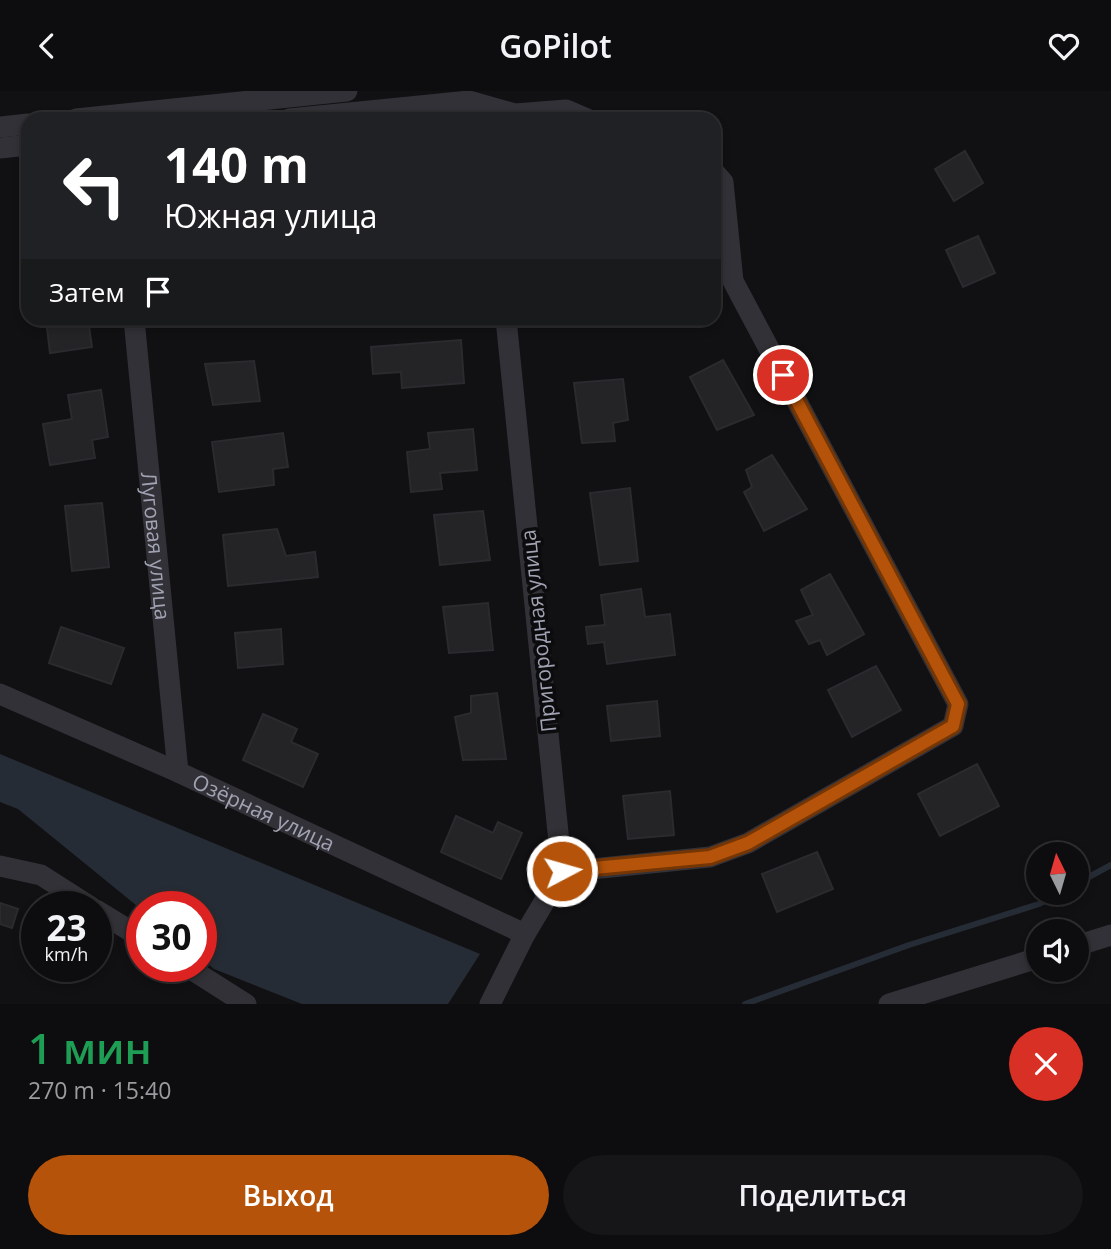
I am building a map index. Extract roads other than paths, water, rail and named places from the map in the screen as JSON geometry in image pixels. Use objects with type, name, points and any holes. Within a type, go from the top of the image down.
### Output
[{"type":"street","points":[[144,112],[346,91]]},
{"type":"street","points":[[359,112],[469,101],[508,112]]},
{"type":"street","points":[[540,112],[571,112]]},
{"type":"street","points":[[0,127],[21,125]]},
{"type":"street","points":[[0,148],[21,146]]},
{"type":"street","points":[[491,1004],[562,871],[710,857],[748,843],[953,726],[958,704],[733,281],[721,180]]},
{"type":"street","name":"Луговая улица","points":[[135,326],[178,772]]},
{"type":"street","name":"Пригородная улица","points":[[507,326],[562,871]]},
{"type":"street","name":"Озёрная улица","points":[[0,694],[178,772],[526,934]]},
{"type":"street","points":[[0,866],[41,875],[66,891]]},
{"type":"street","points":[[1089,942],[1111,935]]},
{"type":"street","points":[[889,1004],[1026,962]]},
{"type":"street","points":[[211,982],[246,1004]]},
{"type":"waterway","points":[[1089,877],[1111,865]]},
{"type":"waterway","points":[[745,1004],[909,945],[1036,905]]}]
